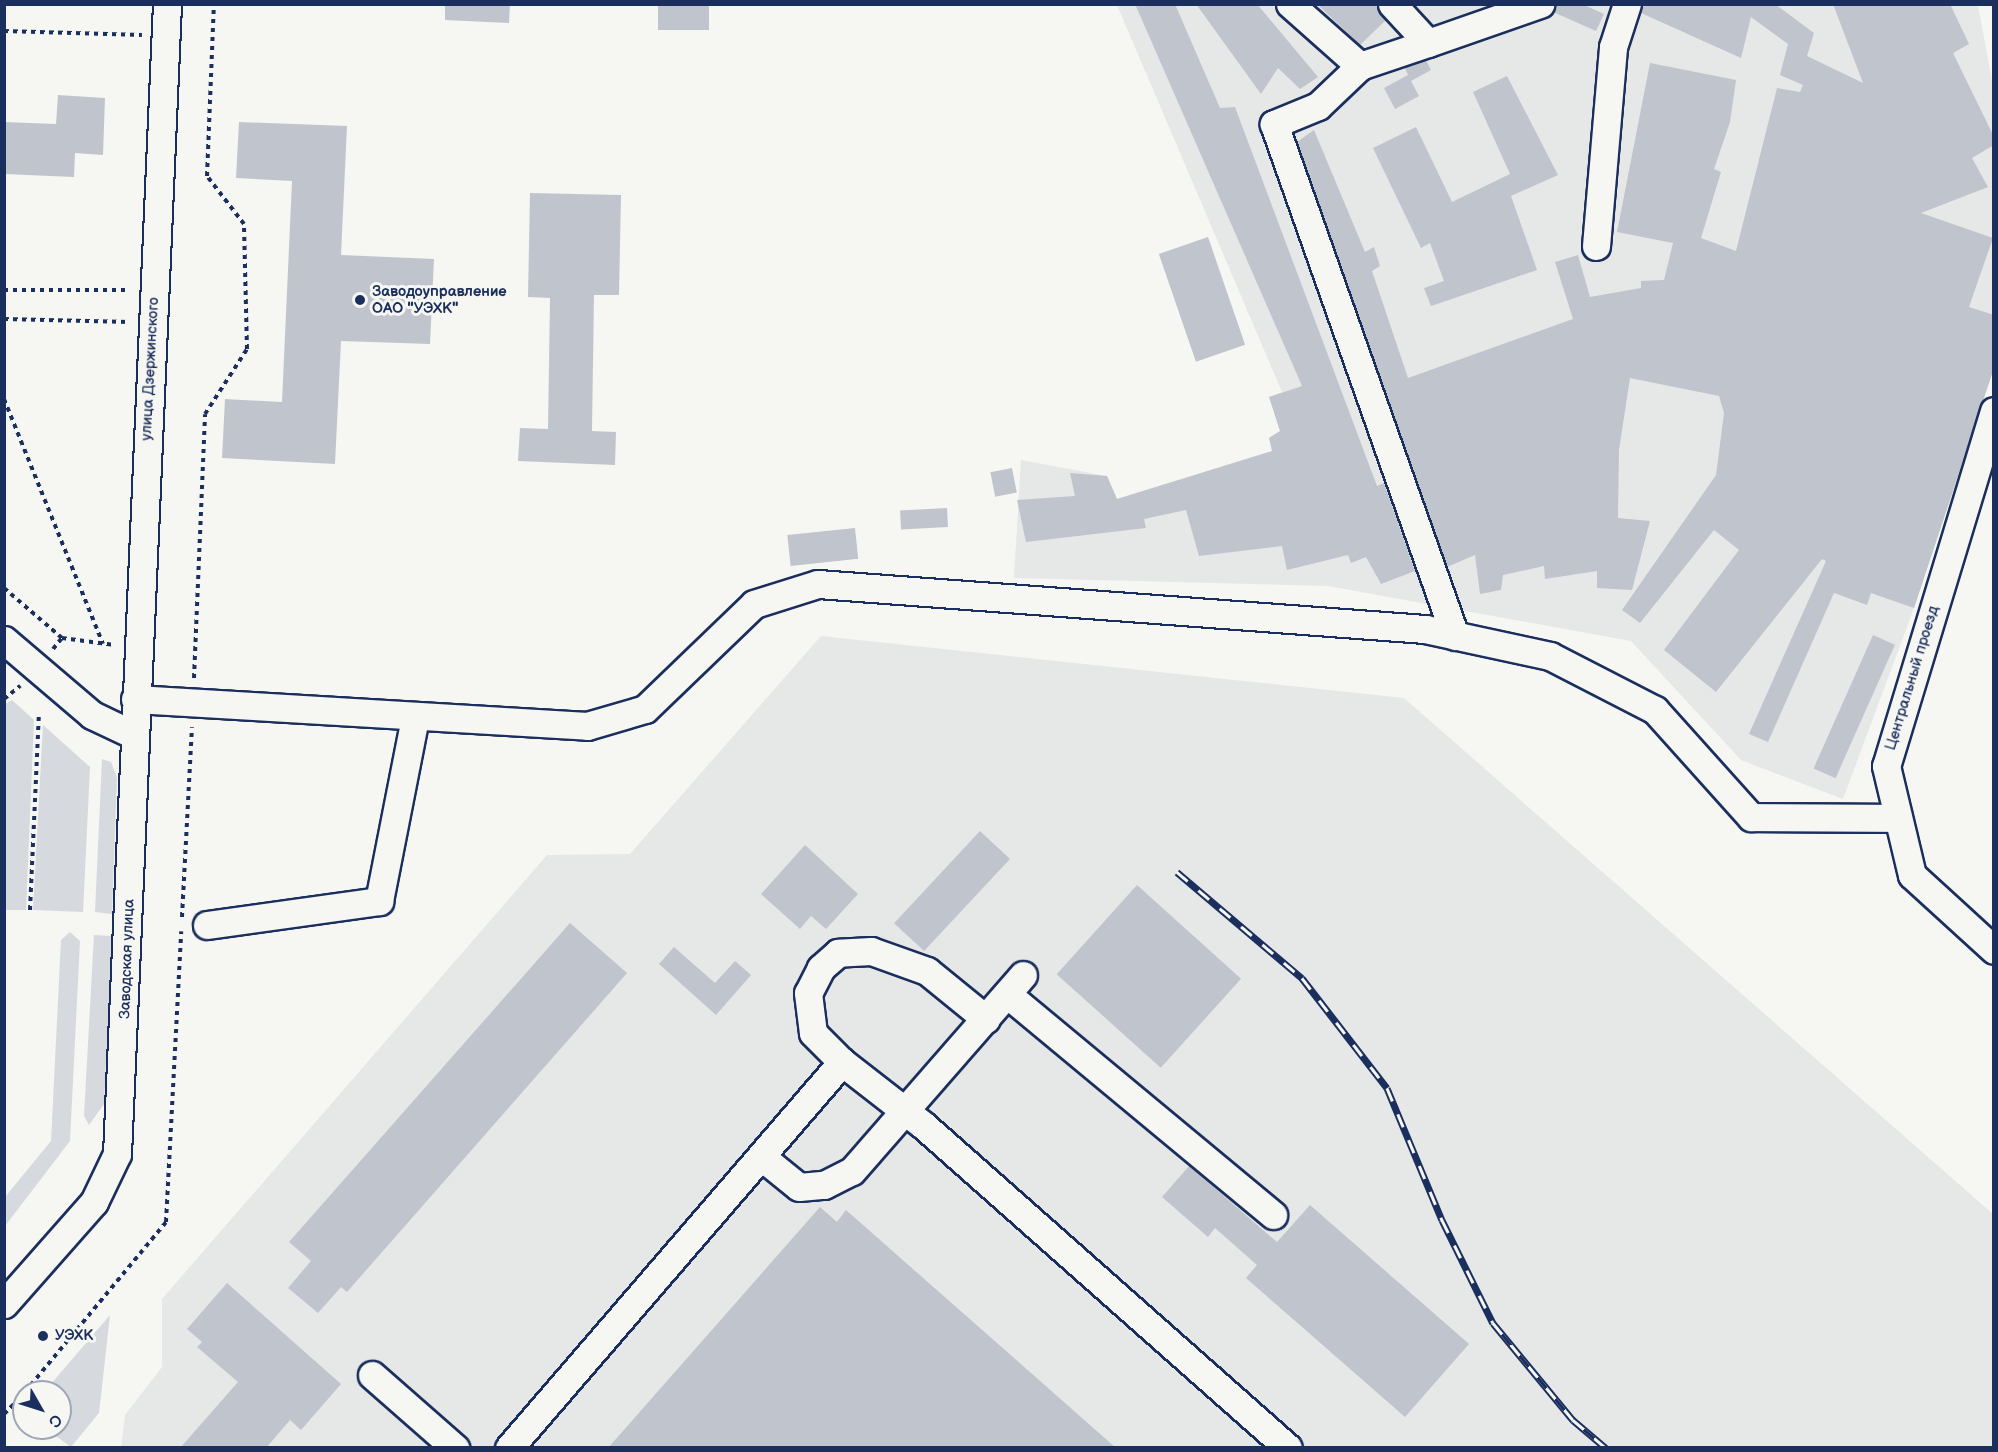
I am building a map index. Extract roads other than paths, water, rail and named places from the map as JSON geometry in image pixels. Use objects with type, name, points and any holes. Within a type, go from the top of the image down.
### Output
[{"type":"street","name":"улица Дзержинского","points":[[132,734],[167,4]]},
{"type":"street","points":[[1290,4],[1360,66]]},
{"type":"street","points":[[1392,4],[1428,43]]},
{"type":"street","points":[[1455,636],[1274,124],[1318,106],[1360,66],[1540,4]]},
{"type":"street","points":[[1596,246],[1613,47],[1627,4]]},
{"type":"street","name":"Центральный проезд","points":[[1994,411],[1886,766],[1912,875],[1994,950]]},
{"type":"street","points":[[135,699],[415,718],[586,726],[645,709],[754,604],[818,584],[1455,636],[1550,656],[1655,710],[1751,817],[1898,818]]},
{"type":"street","points":[[4,640],[92,715],[132,734]]},
{"type":"street","points":[[207,925],[379,901],[415,718]]},
{"type":"street","name":"Заводская улица","points":[[4,1305],[94,1202],[117,1154],[132,734]]},
{"type":"street","points":[[986,1019],[906,960],[855,948],[838,953],[821,968],[808,993],[807,1010],[813,1033],[842,1062],[904,1111],[1287,1448]]},
{"type":"street","points":[[763,1158],[799,1187],[824,1185],[852,1171],[1015,985],[1273,1215]]},
{"type":"street","points":[[509,1448],[763,1158],[842,1062]]},
{"type":"street","points":[[372,1376],[454,1448]]},
{"type":"railway","points":[[1177,872],[1302,978],[1387,1088],[1442,1220],[1493,1323],[1573,1420],[1606,1448]]},
{"type":"place","name":"Заводоуправление ОАО \"УЭХК\"","points":[[360,300]]},
{"type":"place","name":"УЭХК","points":[[43,1336]]}]
